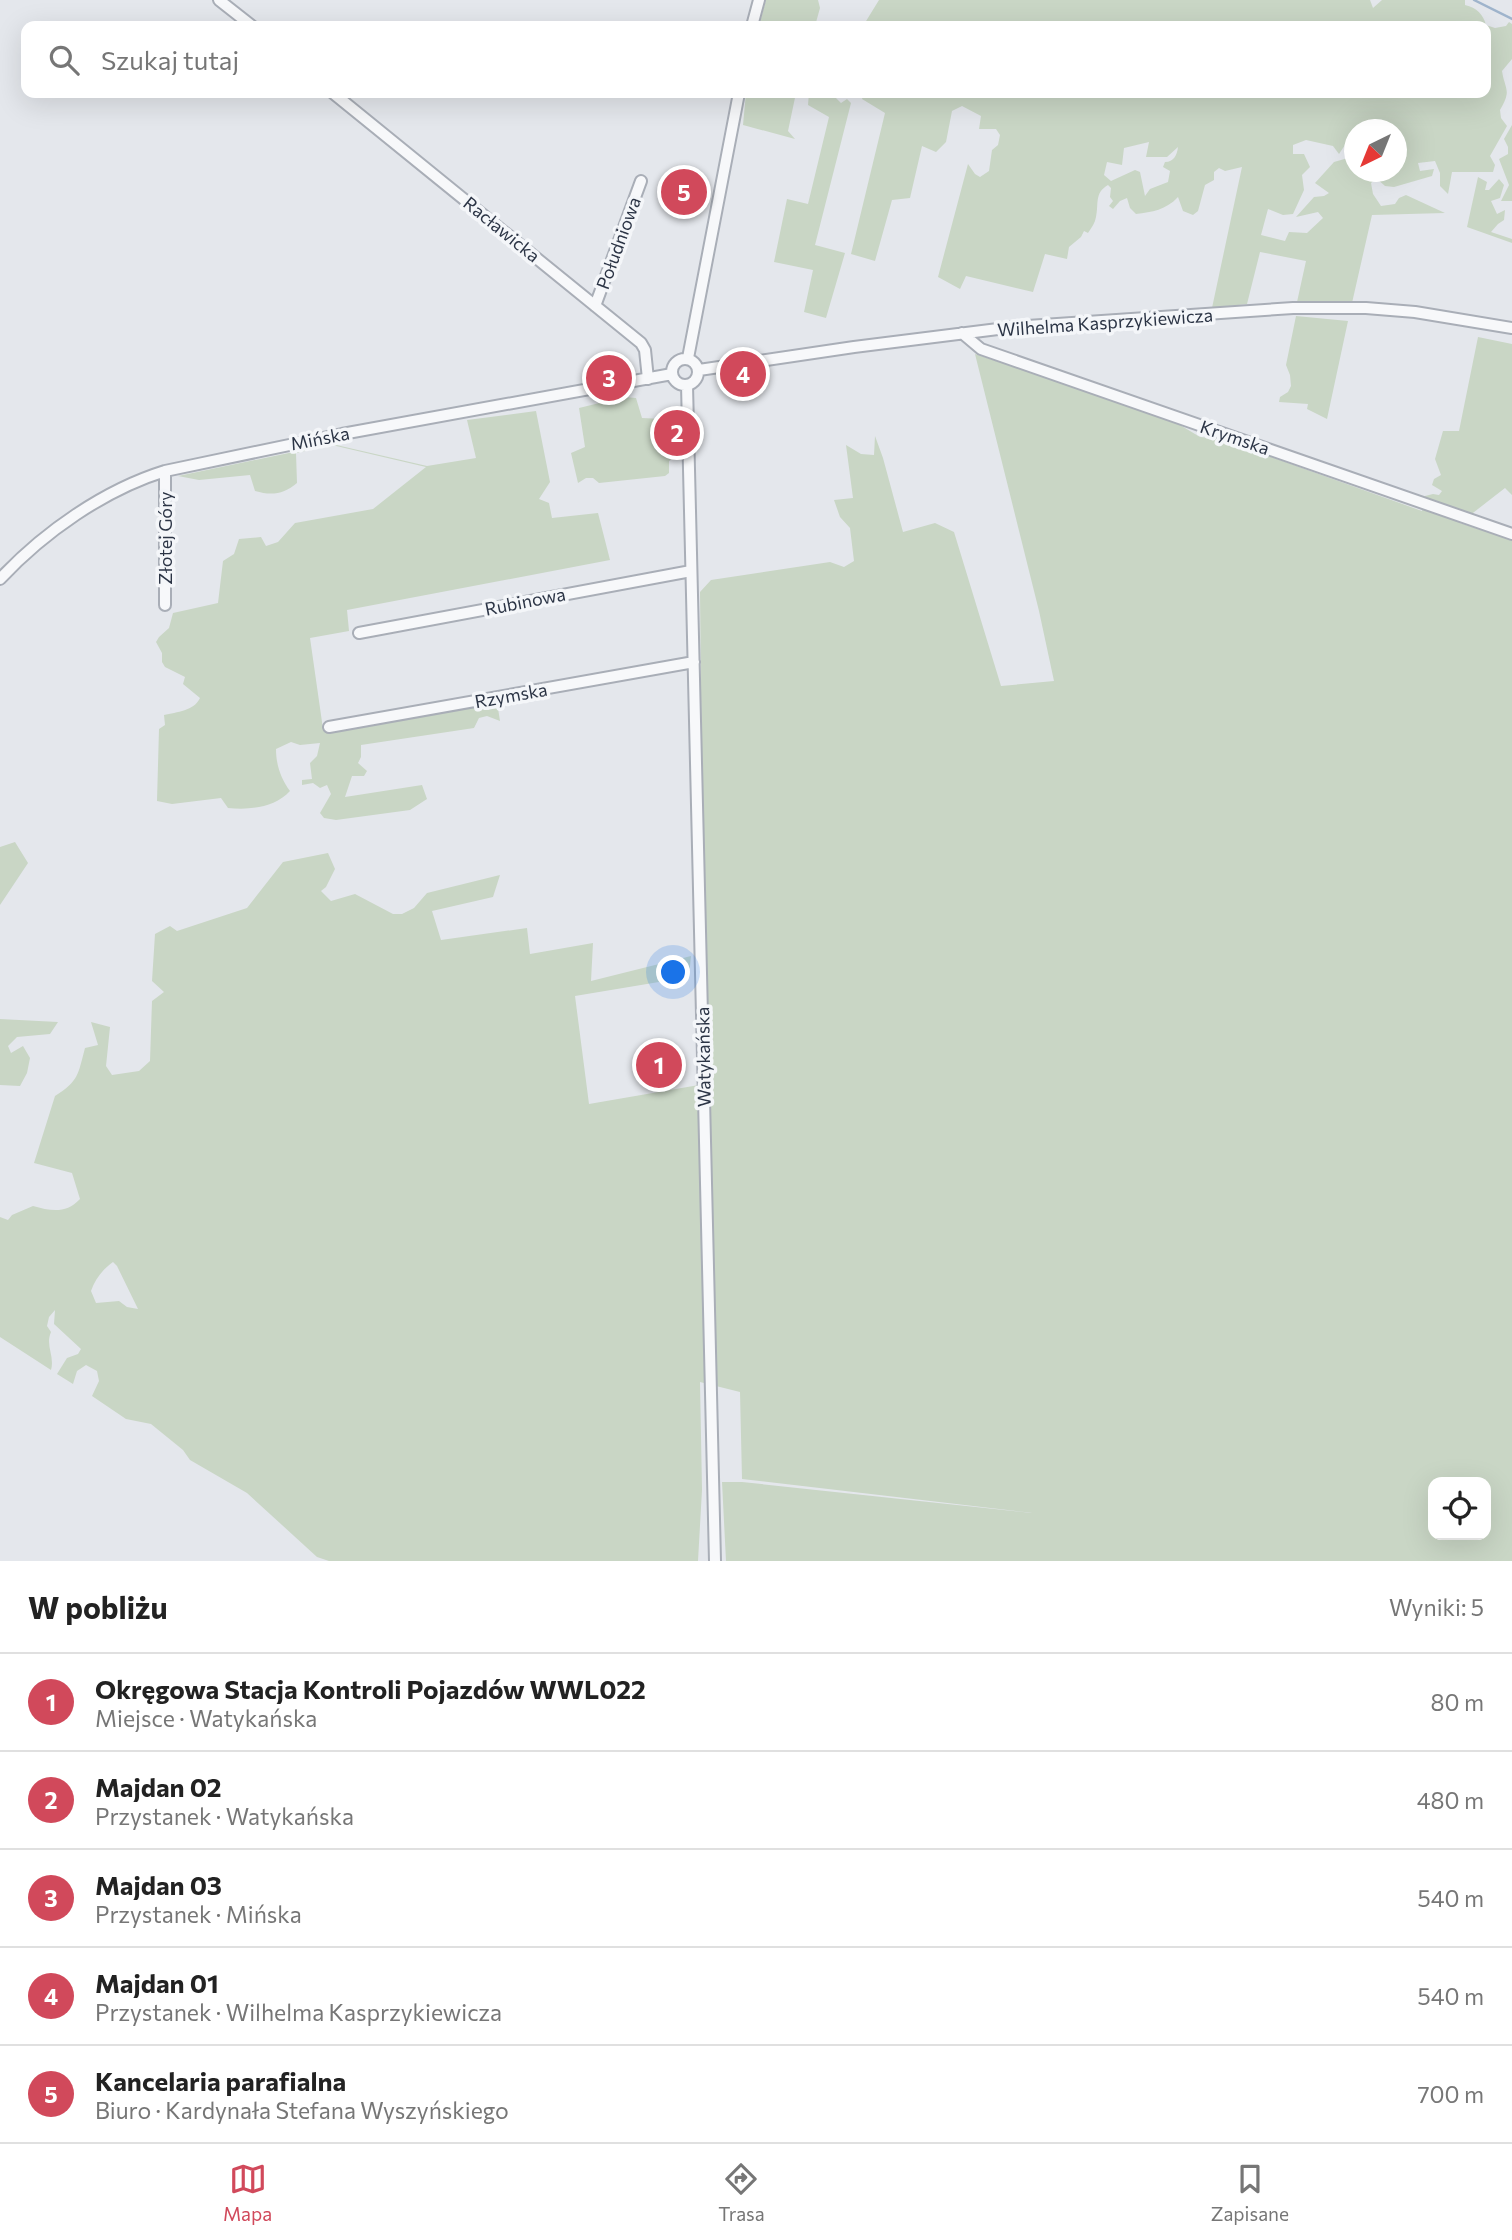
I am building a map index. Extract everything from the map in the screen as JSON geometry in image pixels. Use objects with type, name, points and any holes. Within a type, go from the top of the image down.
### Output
[{"type":"street","points":[[219,0],[246,21]]},
{"type":"street","points":[[753,21],[759,0]]},
{"type":"street","name":"Racławicka","points":[[340,98],[641,343],[645,349],[648,379]]},
{"type":"street","points":[[688,358],[738,98]]},
{"type":"street","name":"Południowa","points":[[595,306],[641,181]]},
{"type":"street","name":"Wilhelma Kasprzykiewicza","points":[[699,370],[1045,324],[1333,308],[1415,312],[1512,328]]},
{"type":"street","name":"Krymska","points":[[962,333],[981,349],[1512,534]]},
{"type":"street","points":[[688,358],[695,362],[699,370],[697,378],[687,385],[677,382],[672,374],[674,364],[678,360],[688,358]]},
{"type":"street","name":"Mińska","points":[[0,579],[17,562],[105,496],[140,479],[165,471],[342,434],[672,374]]},
{"type":"street","name":"Watykańska","points":[[687,385],[715,1561]]},
{"type":"street","name":"Złotej Góry","points":[[164,606],[165,471]]},
{"type":"street","name":"Rubinowa","points":[[359,633],[691,571]]},
{"type":"street","name":"Rzymska","points":[[329,727],[694,662]]},
{"type":"green space","points":[[766,0],[818,0],[820,8],[816,21],[760,21]]},
{"type":"green space","points":[[879,0],[1370,0],[1373,8],[1382,0],[1465,0],[1465,5],[1479,12],[1484,21],[866,21]]},
{"type":"green space","points":[[1509,22],[1512,24],[1512,59],[1502,71],[1507,94],[1500,110],[1501,118],[1507,126],[1490,156],[1495,165],[1493,172],[1452,172],[1448,194],[1440,186],[1440,173],[1435,161],[1418,163],[1420,171],[1434,169],[1432,176],[1394,187],[1385,186],[1380,182],[1407,182],[1407,119],[1344,119],[1344,146],[1339,154],[1333,146],[1306,140],[1293,145],[1293,154],[1304,154],[1310,167],[1302,175],[1304,190],[1293,214],[1283,215],[1268,209],[1261,235],[1285,241],[1289,232],[1307,233],[1323,218],[1318,212],[1296,217],[1314,197],[1329,193],[1315,183],[1334,162],[1344,159],[1344,182],[1372,182],[1373,194],[1381,206],[1395,204],[1399,198],[1406,195],[1445,213],[1372,215],[1352,303],[1297,302],[1306,261],[1260,252],[1247,304],[1212,308],[1242,167],[1225,171],[1219,168],[1214,172],[1214,180],[1205,185],[1198,211],[1193,215],[1183,211],[1178,197],[1164,208],[1148,212],[1136,214],[1130,208],[1127,198],[1113,209],[1109,206],[1113,201],[1108,185],[1099,195],[1093,225],[1088,233],[1084,231],[1069,247],[1067,259],[1045,254],[1033,292],[966,276],[960,289],[938,277],[968,164],[980,177],[989,171],[992,150],[998,145],[1000,135],[996,129],[979,129],[981,116],[962,106],[952,111],[946,142],[936,152],[922,146],[910,198],[892,200],[875,261],[851,254],[885,113],[862,98],[1491,98],[1491,27],[1506,26]],"holes":[[[1149,142],[1146,157],[1167,157],[1178,147],[1174,158],[1165,162],[1163,167],[1170,171],[1168,182],[1150,189],[1145,196],[1140,172],[1135,170],[1111,181],[1104,175],[1107,162],[1122,165],[1124,148]]]},
{"type":"green space","points":[[746,98],[795,98],[788,131],[795,139],[743,125]]},
{"type":"green space","points":[[809,98],[836,98],[841,103],[847,99],[851,103],[815,245],[845,253],[826,318],[804,312],[813,270],[774,262],[787,199],[808,204],[829,117],[808,105]]},
{"type":"green space","points":[[1512,125],[1512,201],[1501,201],[1509,185],[1499,159],[1508,154],[1504,139]]},
{"type":"green space","points":[[1478,177],[1487,182],[1485,190],[1489,190],[1499,179],[1504,185],[1500,198],[1491,201],[1497,214],[1505,210],[1504,220],[1491,232],[1512,239],[1512,243],[1467,227]]},
{"type":"green space","points":[[1296,316],[1348,321],[1327,419],[1307,409],[1308,404],[1279,402],[1280,397],[1288,392],[1291,386],[1286,365]]},
{"type":"green space","points":[[1478,337],[1512,344],[1512,495],[1505,488],[1460,523],[1512,540],[1512,1561],[726,1561],[722,1482],[1032,1513],[742,1479],[740,1392],[700,1382],[702,1490],[698,1561],[329,1561],[317,1557],[247,1493],[190,1460],[183,1450],[151,1424],[126,1419],[92,1396],[99,1381],[97,1371],[86,1365],[77,1371],[73,1384],[57,1374],[67,1358],[78,1354],[81,1349],[54,1324],[55,1310],[49,1317],[47,1326],[51,1332],[51,1370],[0,1337],[0,1217],[8,1220],[12,1215],[33,1206],[52,1210],[64,1209],[80,1199],[72,1173],[34,1163],[55,1096],[73,1081],[85,1048],[98,1045],[91,1022],[110,1027],[106,1066],[112,1075],[139,1071],[150,1061],[152,1001],[164,992],[152,981],[155,934],[170,926],[177,931],[247,908],[283,862],[328,853],[335,869],[321,891],[331,901],[355,894],[393,914],[402,914],[414,908],[427,893],[500,875],[493,897],[432,911],[441,940],[527,928],[530,954],[593,943],[591,981],[691,956],[689,977],[575,996],[589,1104],[699,1085],[703,895],[700,592],[711,580],[830,562],[844,567],[854,561],[850,528],[840,517],[834,500],[853,498],[846,445],[861,454],[874,455],[875,436],[903,532],[935,523],[954,532],[1001,686],[1054,681],[975,354],[1170,419],[1200,437],[1221,439],[1422,511],[1425,496],[1439,495],[1442,491],[1432,485],[1434,479],[1441,475],[1435,459],[1443,431],[1459,431]],"holes":[[[113,1262],[138,1309],[127,1307],[119,1301],[96,1303],[91,1291],[93,1287],[106,1268]]]},
{"type":"green space","points":[[624,397],[636,398],[642,418],[663,419],[674,425],[674,458],[669,461],[669,473],[665,476],[599,483],[593,478],[586,478],[578,483],[571,453],[585,447],[579,408]]},
{"type":"green space","points":[[536,411],[550,482],[539,499],[549,503],[552,518],[598,513],[610,560],[347,610],[349,631],[310,638],[323,729],[497,702],[500,721],[487,716],[479,718],[474,728],[361,745],[358,763],[367,771],[364,776],[352,776],[345,797],[422,785],[427,799],[410,810],[336,820],[324,818],[320,813],[331,794],[327,785],[320,788],[313,783],[302,785],[302,780],[312,779],[310,763],[317,756],[320,743],[300,745],[291,742],[276,749],[280,772],[290,791],[277,801],[245,809],[228,808],[221,798],[172,804],[157,801],[159,729],[165,725],[164,715],[189,708],[200,698],[183,684],[185,677],[165,667],[162,662],[162,653],[156,642],[169,628],[173,613],[218,603],[223,561],[234,554],[239,539],[261,537],[266,546],[278,542],[295,523],[373,509],[426,467],[332,445],[296,453],[297,483],[278,493],[255,491],[250,475],[199,480],[178,476],[332,444],[427,466],[476,458],[467,420]]},
{"type":"green space","points":[[15,842],[28,863],[0,905],[0,847]]},
{"type":"green space","points":[[0,1019],[58,1022],[50,1034],[17,1037],[8,1046],[11,1053],[23,1046],[30,1058],[27,1073],[20,1086],[0,1085]]},
{"type":"waterway","points":[[1474,0],[1512,19]]},
{"type":"place","name":"Kancelaria parafialna","points":[[684,192]]},
{"type":"place","name":"Majdan 01","points":[[743,374]]},
{"type":"place","name":"Majdan 03","points":[[609,378]]},
{"type":"place","name":"Majdan 02","points":[[677,433]]},
{"type":"place","name":"Okręgowa Stacja Kontroli Pojazdów WWL022","points":[[659,1065]]}]
